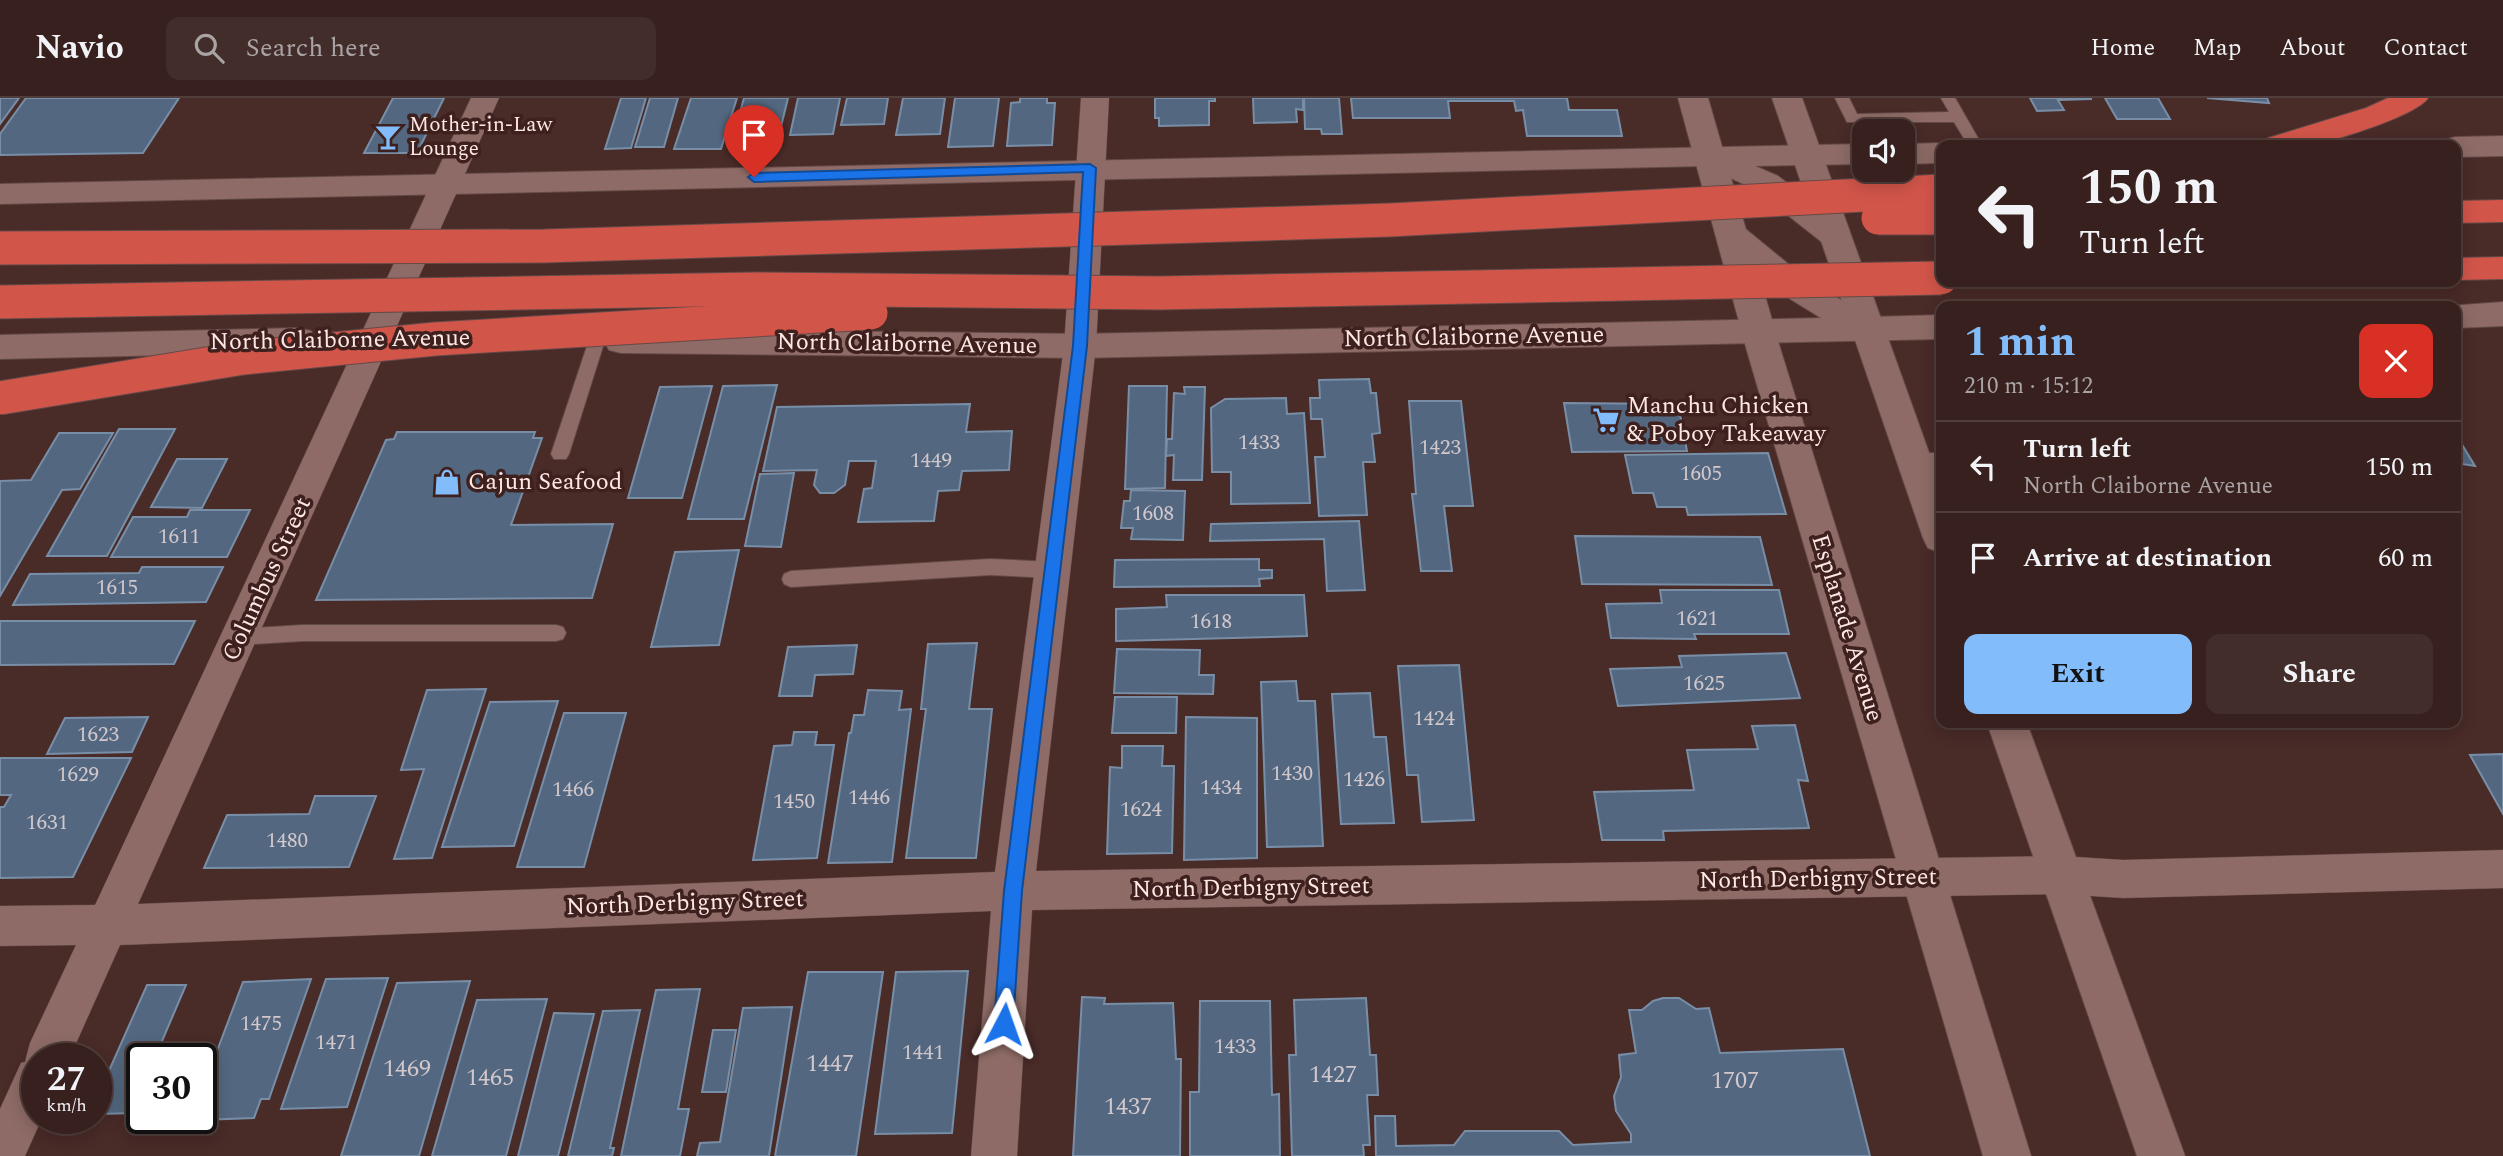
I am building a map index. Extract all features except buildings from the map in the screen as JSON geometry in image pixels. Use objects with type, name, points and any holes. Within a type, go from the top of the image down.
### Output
[{"type":"highway","points":[[2295,140],[2376,115],[2413,98]]},
{"type":"highway","points":[[0,248],[544,246],[1390,220],[1936,191]]},
{"type":"highway","points":[[2461,212],[2503,211]]},
{"type":"highway","points":[[1390,220],[1936,218]]},
{"type":"highway","points":[[2461,269],[2503,268]]},
{"type":"highway","points":[[0,302],[754,289],[1159,293],[1936,278]]},
{"type":"highway","points":[[0,398],[243,358],[435,339],[568,329],[769,321],[1159,293]]},
{"type":"main road","name":"Esplanade Avenue","points":[[1693,98],[1758,331],[2007,1156]]},
{"type":"main road","points":[[1787,98],[1865,329],[1927,460],[1936,510]]},
{"type":"main road","points":[[2461,147],[2503,146]]},
{"type":"main road","points":[[1915,154],[1936,153]]},
{"type":"main road","points":[[0,194],[446,187],[1090,168],[1852,154]]},
{"type":"main road","points":[[1708,156],[1767,183],[1834,235]]},
{"type":"main road","points":[[1731,234],[1798,289],[1865,329]]},
{"type":"main road","points":[[2461,316],[2503,314]]},
{"type":"main road","name":"North Claiborne Avenue","points":[[0,347],[377,338],[1080,346],[1936,327]]},
{"type":"main road","points":[[2009,728],[2161,1156]]},
{"type":"street","name":"Columbus Street","points":[[53,1043],[485,98]]},
{"type":"street","points":[[994,1156],[1013,891],[1080,346],[1095,98]]},
{"type":"street","name":"North Derbigny Street","points":[[0,926],[108,925],[1013,891],[2061,875],[2123,879],[2503,869]]},
{"type":"street","points":[[2,1156],[21,1114]]},
{"type":"lane","points":[[1842,98],[1852,119],[1958,117]]},
{"type":"lane","points":[[1948,98],[1972,140]]},
{"type":"lane","points":[[560,454],[597,341]]},
{"type":"lane","points":[[792,579],[990,567],[1053,570]]},
{"type":"lane","points":[[240,637],[303,633],[556,633]]},
{"type":"place","name":"Mother-in-Law Lounge","points":[[388,137]]},
{"type":"place","name":"Manchu Chicken & Poboy Takeaway","points":[[1606,420]]},
{"type":"place","name":"Cajun Seafood","points":[[447,482]]},
{"type":"route","points":[[754,177],[1090,168],[1080,346],[1013,891],[1004,1024]]}]
